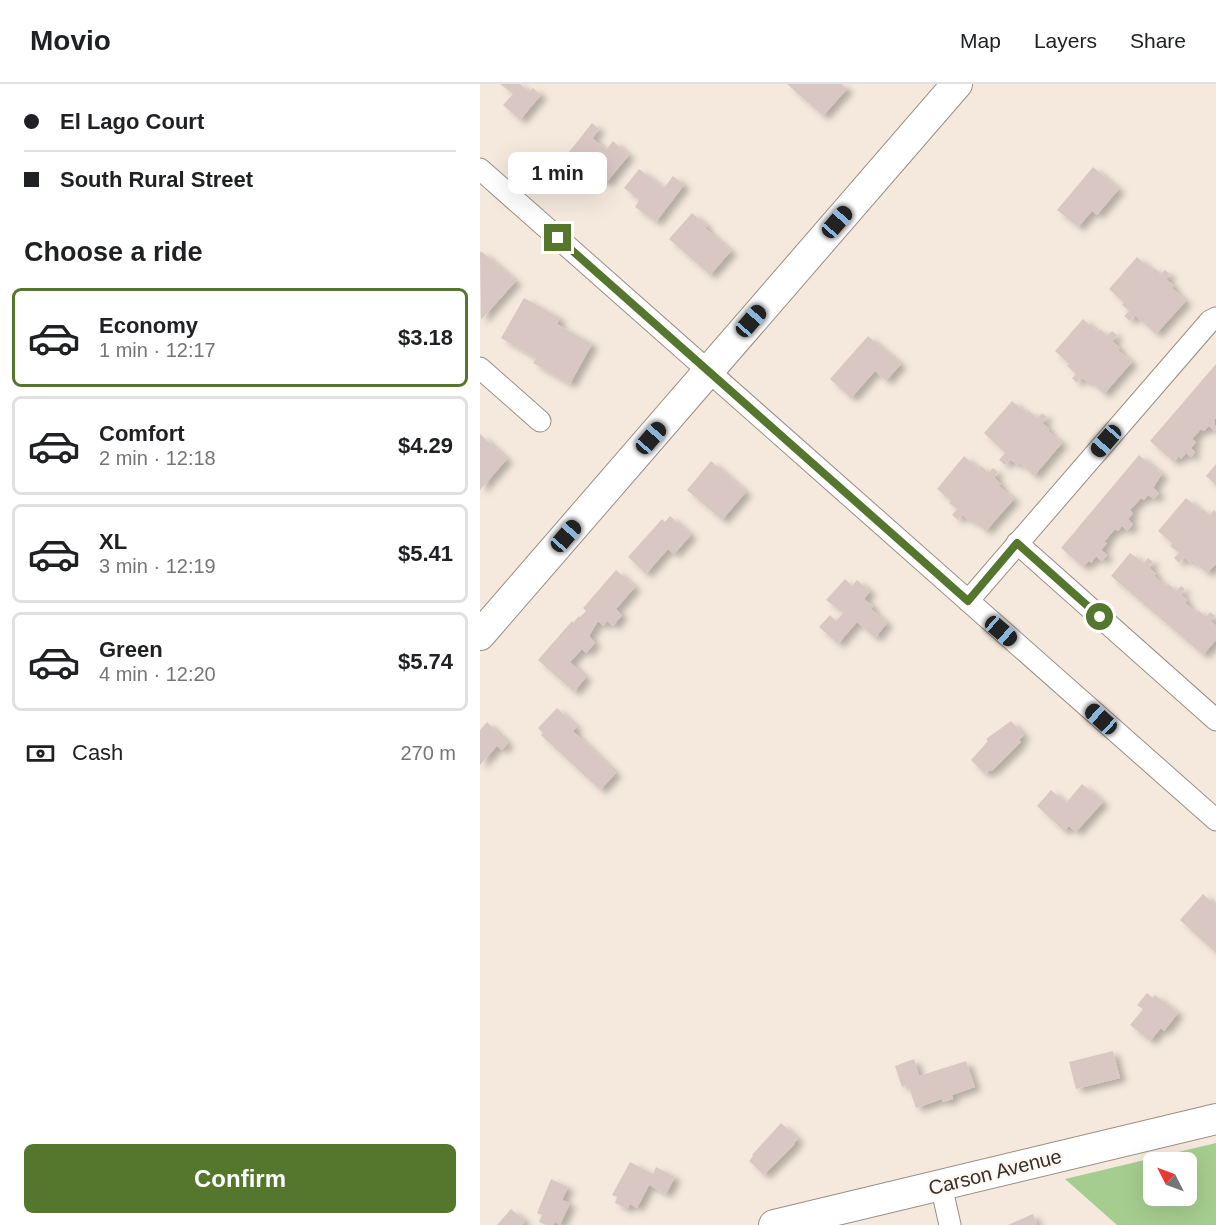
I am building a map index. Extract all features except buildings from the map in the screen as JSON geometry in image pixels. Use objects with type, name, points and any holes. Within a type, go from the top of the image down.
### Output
[{"type":"main road","points":[[480,635],[708,372],[947,87]]},
{"type":"main road","name":"Carson Avenue","points":[[774,1225],[1216,1119]]},
{"type":"street","points":[[484,179],[708,372],[1216,820]]},
{"type":"street","points":[[968,601],[1210,321],[1216,318]]},
{"type":"street","points":[[480,368],[540,421]]},
{"type":"street","points":[[1017,543],[1216,720]]},
{"type":"street","points":[[941,1185],[950,1225]]},
{"type":"green space","points":[[1216,1143],[1216,1225],[1117,1225],[1065,1179],[1143,1160],[1143,1206],[1197,1206],[1197,1152],[1178,1152]]},
{"type":"route","points":[[558,238],[968,601],[1017,543],[1100,617]]}]
